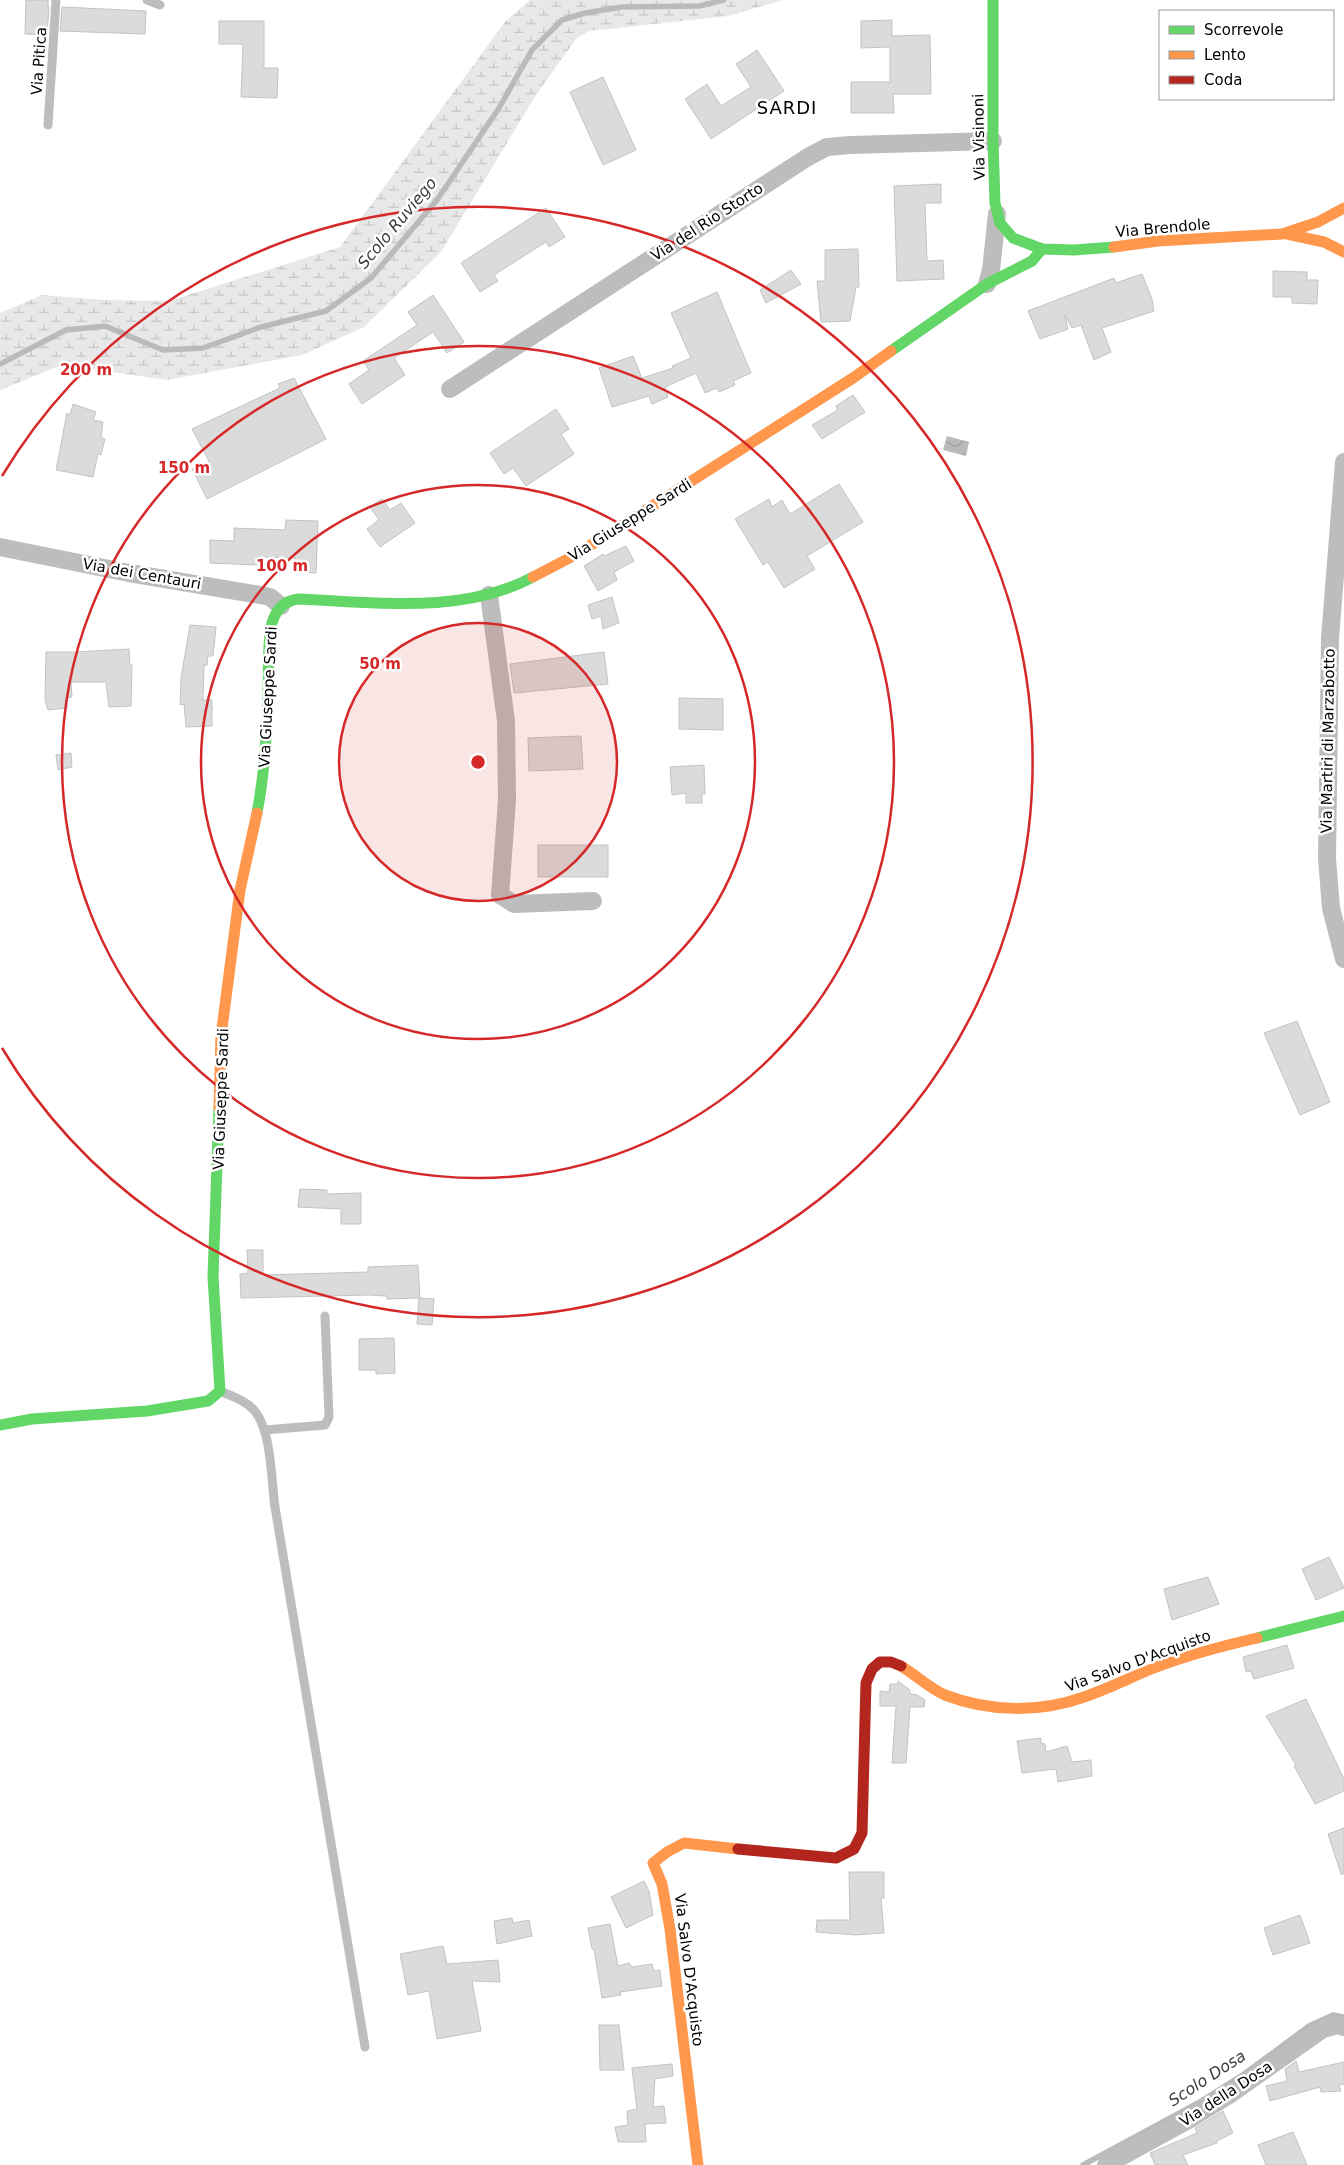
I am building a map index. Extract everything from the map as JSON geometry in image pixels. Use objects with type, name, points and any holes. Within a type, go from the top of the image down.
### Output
[{"type":"street","name":"Via Visinoni","points":[[993,0],[995,204],[1000,223],[1013,238],[1042,249]]},
{"type":"street","name":"Via del Rio Storto","points":[[450,389],[808,157],[827,147],[993,141]]},
{"type":"street","name":"Via Brendole","points":[[1342,251],[1333,229],[1336,216],[1343,208]]},
{"type":"street","name":"Via Brendole","points":[[1042,249],[1107,248],[1158,241],[1287,234],[1318,222],[1343,208]]},
{"type":"street","points":[[987,284],[991,270],[997,214]]},
{"type":"street","name":"Via Brendole","points":[[1287,234],[1342,251]]},
{"type":"street","name":"Via Giuseppe Sardi","points":[[220,1391],[213,1277],[222,1036],[240,890],[264,779],[267,751],[270,635],[275,613],[280,606],[288,601],[298,599],[405,602],[459,600],[489,595],[526,581],[577,554],[853,378],[987,284],[1032,261],[1042,249]]},
{"type":"street","name":"Via Martiri di Marzabotto","points":[[1344,462],[1330,638],[1327,860],[1331,908],[1344,959]]},
{"type":"street","name":"Via dei Centauri","points":[[0,546],[129,573],[270,597],[280,606]]},
{"type":"street","points":[[489,595],[506,721],[507,800],[500,896],[514,904],[593,902]]},
{"type":"street","points":[[0,1425],[32,1419],[147,1411],[208,1401],[220,1391]]},
{"type":"street","name":"Via Salvo D'Acquisto","points":[[698,2165],[670,1930],[662,1884],[654,1863],[667,1852],[684,1843],[836,1858],[854,1849],[862,1833],[866,1684],[872,1668],[878,1663],[885,1661],[903,1668],[942,1693],[972,1703],[1032,1708],[1066,1704],[1165,1664],[1216,1648],[1344,1616]]},
{"type":"street","name":"Via della Dosa","points":[[1106,2165],[1190,2119],[1232,2093],[1322,2029],[1337,2025],[1344,2027]]},
{"type":"lane","name":"Via Pitica","points":[[48,125],[56,0]]},
{"type":"lane","points":[[148,0],[160,5]]},
{"type":"lane","points":[[265,1430],[325,1425],[330,1417],[325,1316]]},
{"type":"lane","points":[[220,1391],[242,1400],[254,1410],[265,1430],[275,1507],[365,2047]]},
{"type":"green space","points":[[530,0],[783,0],[728,16],[589,31],[576,39],[536,95],[441,252],[364,327],[302,355],[167,380],[62,365],[0,390],[0,313],[42,295],[104,300],[169,301],[340,247],[505,22]]},
{"type":"water","points":[[947,436],[969,442],[966,456],[943,450]]},
{"type":"building","points":[[26,0],[48,0],[47,35],[25,34]]},
{"type":"building","points":[[62,7],[146,11],[145,34],[60,31]]},
{"type":"building","points":[[892,20],[892,36],[930,35],[931,94],[893,94],[894,113],[851,113],[851,82],[890,82],[890,47],[861,48],[861,21]]},
{"type":"building","points":[[219,21],[264,21],[264,68],[278,68],[277,98],[241,97],[243,44],[219,44]]},
{"type":"building","points":[[757,50],[784,91],[711,139],[685,99],[707,84],[721,106],[751,87],[736,64]]},
{"type":"building","points":[[603,77],[636,150],[603,165],[570,92]]},
{"type":"building","points":[[941,184],[941,203],[925,203],[927,261],[943,260],[944,279],[897,281],[894,186]]},
{"type":"building","points":[[546,208],[565,237],[549,247],[546,242],[494,275],[498,281],[480,292],[461,263]]},
{"type":"building","points":[[858,249],[859,287],[856,287],[850,321],[821,322],[817,281],[825,281],[825,250]]},
{"type":"building","points":[[791,270],[801,284],[766,303],[760,290]]},
{"type":"building","points":[[1273,271],[1307,272],[1307,280],[1318,280],[1317,304],[1292,303],[1292,297],[1273,297]]},
{"type":"building","points":[[1142,274],[1152,299],[1154,311],[1102,328],[1111,352],[1094,360],[1081,325],[1072,328],[1065,315],[1068,329],[1040,339],[1028,311],[1114,278],[1116,283]]},
{"type":"building","points":[[717,292],[751,373],[733,381],[735,385],[719,392],[717,388],[705,393],[696,373],[665,387],[668,397],[652,404],[649,396],[612,407],[599,368],[633,356],[642,378],[673,368],[672,366],[691,358],[671,313]]},
{"type":"building","points":[[433,295],[464,342],[447,353],[433,332],[394,358],[405,375],[362,404],[349,384],[369,370],[363,361],[417,325],[408,312]]},
{"type":"building","points":[[294,378],[326,439],[207,499],[192,469],[209,461],[192,429],[280,388],[278,384]]},
{"type":"building","points":[[853,395],[865,412],[822,439],[812,425],[838,410],[836,406]]},
{"type":"building","points":[[73,404],[96,412],[93,420],[103,422],[101,437],[105,439],[101,455],[98,454],[93,477],[56,470],[67,413],[70,415]]},
{"type":"building","points":[[556,409],[569,429],[561,434],[574,454],[526,486],[513,468],[504,474],[490,453]]},
{"type":"building","points":[[839,484],[863,522],[807,556],[815,569],[784,588],[768,562],[763,565],[735,519],[769,499],[772,507],[782,500],[790,514]]},
{"type":"building","points":[[382,499],[390,510],[401,503],[415,523],[380,547],[367,529],[379,520],[370,507]]},
{"type":"building","points":[[286,520],[318,521],[316,573],[295,572],[295,558],[259,557],[259,565],[210,563],[210,540],[234,541],[234,528],[285,530]]},
{"type":"building","points":[[626,546],[634,561],[614,572],[617,580],[598,591],[584,566],[603,554],[604,556]]},
{"type":"building","points":[[612,597],[619,623],[603,629],[601,616],[592,619],[588,605]]},
{"type":"building","points":[[190,625],[216,627],[213,656],[208,656],[207,665],[204,665],[203,700],[212,700],[212,726],[186,727],[184,704],[180,705],[181,678]]},
{"type":"building","points":[[129,649],[130,665],[132,665],[131,706],[109,707],[106,682],[71,682],[72,697],[67,698],[67,708],[48,710],[45,700],[46,652]]},
{"type":"building","points":[[604,652],[608,684],[514,693],[510,664]]},
{"type":"building","points":[[679,698],[723,699],[723,730],[679,729]]},
{"type":"building","points":[[581,736],[583,769],[529,771],[528,738]]},
{"type":"building","points":[[71,753],[72,767],[58,770],[56,755]]},
{"type":"building","points":[[704,765],[705,794],[702,794],[702,803],[686,803],[686,793],[672,795],[670,767]]},
{"type":"building","points":[[538,845],[608,845],[608,877],[538,877]]},
{"type":"building","points":[[1297,1021],[1330,1102],[1300,1115],[1264,1033]]},
{"type":"building","points":[[300,1189],[327,1190],[327,1194],[361,1193],[361,1224],[341,1224],[341,1209],[298,1207]]},
{"type":"building","points":[[247,1250],[263,1250],[263,1275],[368,1272],[368,1267],[418,1265],[420,1298],[434,1299],[432,1325],[417,1324],[419,1298],[387,1299],[387,1296],[369,1295],[241,1298],[240,1274],[248,1273]]},
{"type":"building","points":[[394,1338],[395,1373],[376,1374],[376,1370],[359,1370],[359,1339]]},
{"type":"building","points":[[1329,1557],[1344,1588],[1316,1600],[1302,1569]]},
{"type":"building","points":[[1208,1577],[1219,1604],[1172,1620],[1164,1589]]},
{"type":"building","points":[[1287,1645],[1294,1668],[1254,1679],[1251,1671],[1246,1672],[1243,1657]]},
{"type":"building","points":[[898,1681],[910,1690],[910,1694],[917,1695],[925,1700],[924,1707],[910,1707],[906,1763],[892,1763],[896,1706],[880,1706],[880,1691],[889,1692],[890,1684],[898,1684]]},
{"type":"building","points":[[1306,1699],[1344,1779],[1344,1791],[1315,1804],[1294,1766],[1296,1765],[1266,1716]]},
{"type":"building","points":[[1041,1738],[1041,1743],[1045,1744],[1046,1752],[1067,1746],[1072,1762],[1091,1760],[1092,1776],[1058,1782],[1056,1769],[1022,1773],[1017,1741]]},
{"type":"building","points":[[1344,1828],[1344,1874],[1341,1874],[1328,1834]]},
{"type":"building","points":[[849,1872],[884,1872],[884,1898],[881,1898],[884,1933],[855,1935],[816,1932],[817,1920],[850,1920]]},
{"type":"building","points":[[644,1881],[649,1891],[653,1915],[626,1928],[611,1897]]},
{"type":"building","points":[[1300,1915],[1310,1943],[1273,1955],[1264,1928]]},
{"type":"building","points":[[512,1918],[513,1923],[529,1920],[532,1936],[497,1944],[494,1921]]},
{"type":"building","points":[[610,1924],[618,1966],[629,1963],[632,1967],[652,1964],[654,1971],[660,1970],[662,1986],[620,1992],[621,1995],[602,1998],[594,1949],[592,1949],[588,1928]]},
{"type":"building","points":[[443,1946],[447,1964],[498,1960],[500,1982],[472,1981],[481,2031],[437,2039],[429,1991],[408,1995],[400,1954]]},
{"type":"building","points":[[599,2025],[619,2025],[624,2070],[600,2070]]},
{"type":"building","points":[[1296,2061],[1299,2072],[1344,2062],[1344,2084],[1339,2085],[1341,2091],[1321,2092],[1320,2087],[1270,2101],[1266,2086],[1287,2081],[1285,2069]]},
{"type":"building","points":[[672,2064],[673,2076],[655,2079],[653,2107],[664,2106],[666,2123],[645,2124],[646,2142],[618,2142],[615,2127],[628,2125],[627,2111],[637,2109],[632,2068]]},
{"type":"building","points":[[1223,2111],[1233,2133],[1217,2141],[1217,2143],[1183,2155],[1188,2165],[1155,2165],[1150,2153],[1197,2133],[1195,2128]]},
{"type":"building","points":[[1293,2132],[1307,2165],[1266,2165],[1258,2145]]},
{"type":"waterway","name":"Scolo Ruviego","points":[[0,364],[66,330],[105,326],[163,350],[203,348],[261,327],[326,311],[371,278],[437,200],[499,108],[532,50],[562,20],[585,13],[622,7],[699,6],[724,0]]},
{"type":"waterway","name":"Scolo Dosa","points":[[1083,2165],[1198,2103],[1244,2074],[1309,2026],[1333,2015],[1344,2017]]},
{"type":"traffic: fast","points":[[993,0],[993,141],[995,203],[1000,223],[1013,238],[1042,249],[1074,250],[1114,247]]},
{"type":"traffic: fast","points":[[891,351],[987,284],[1032,261],[1042,249]]},
{"type":"traffic: fast","points":[[257,813],[265,752],[270,630],[281,606],[298,599],[387,603],[448,601],[477,597],[506,589],[533,577]]},
{"type":"traffic: fast","points":[[0,1425],[32,1419],[147,1411],[208,1401],[220,1391],[213,1277],[219,1108]]},
{"type":"traffic: fast","points":[[1257,1638],[1344,1616]]},
{"type":"traffic: slow","points":[[1114,247],[1158,241],[1282,234],[1318,222],[1344,208]]},
{"type":"traffic: slow","points":[[1287,234],[1324,242],[1344,252]]},
{"type":"traffic: slow","points":[[533,577],[577,554],[853,378],[891,351]]},
{"type":"traffic: slow","points":[[219,1108],[221,1036],[240,890],[257,813]]},
{"type":"traffic: slow","points":[[901,1666],[939,1692],[962,1701],[997,1707],[1032,1708],[1050,1706],[1084,1697],[1180,1659],[1257,1638]]},
{"type":"traffic: slow","points":[[698,2165],[670,1929],[662,1884],[653,1863],[667,1852],[684,1843],[738,1849]]},
{"type":"traffic: jam","points":[[738,1849],[836,1858],[854,1849],[862,1833],[866,1683],[872,1669],[880,1662],[891,1662],[901,1666]]},
{"type":"district","name":"SARDI","points":[[787,107]]}]
